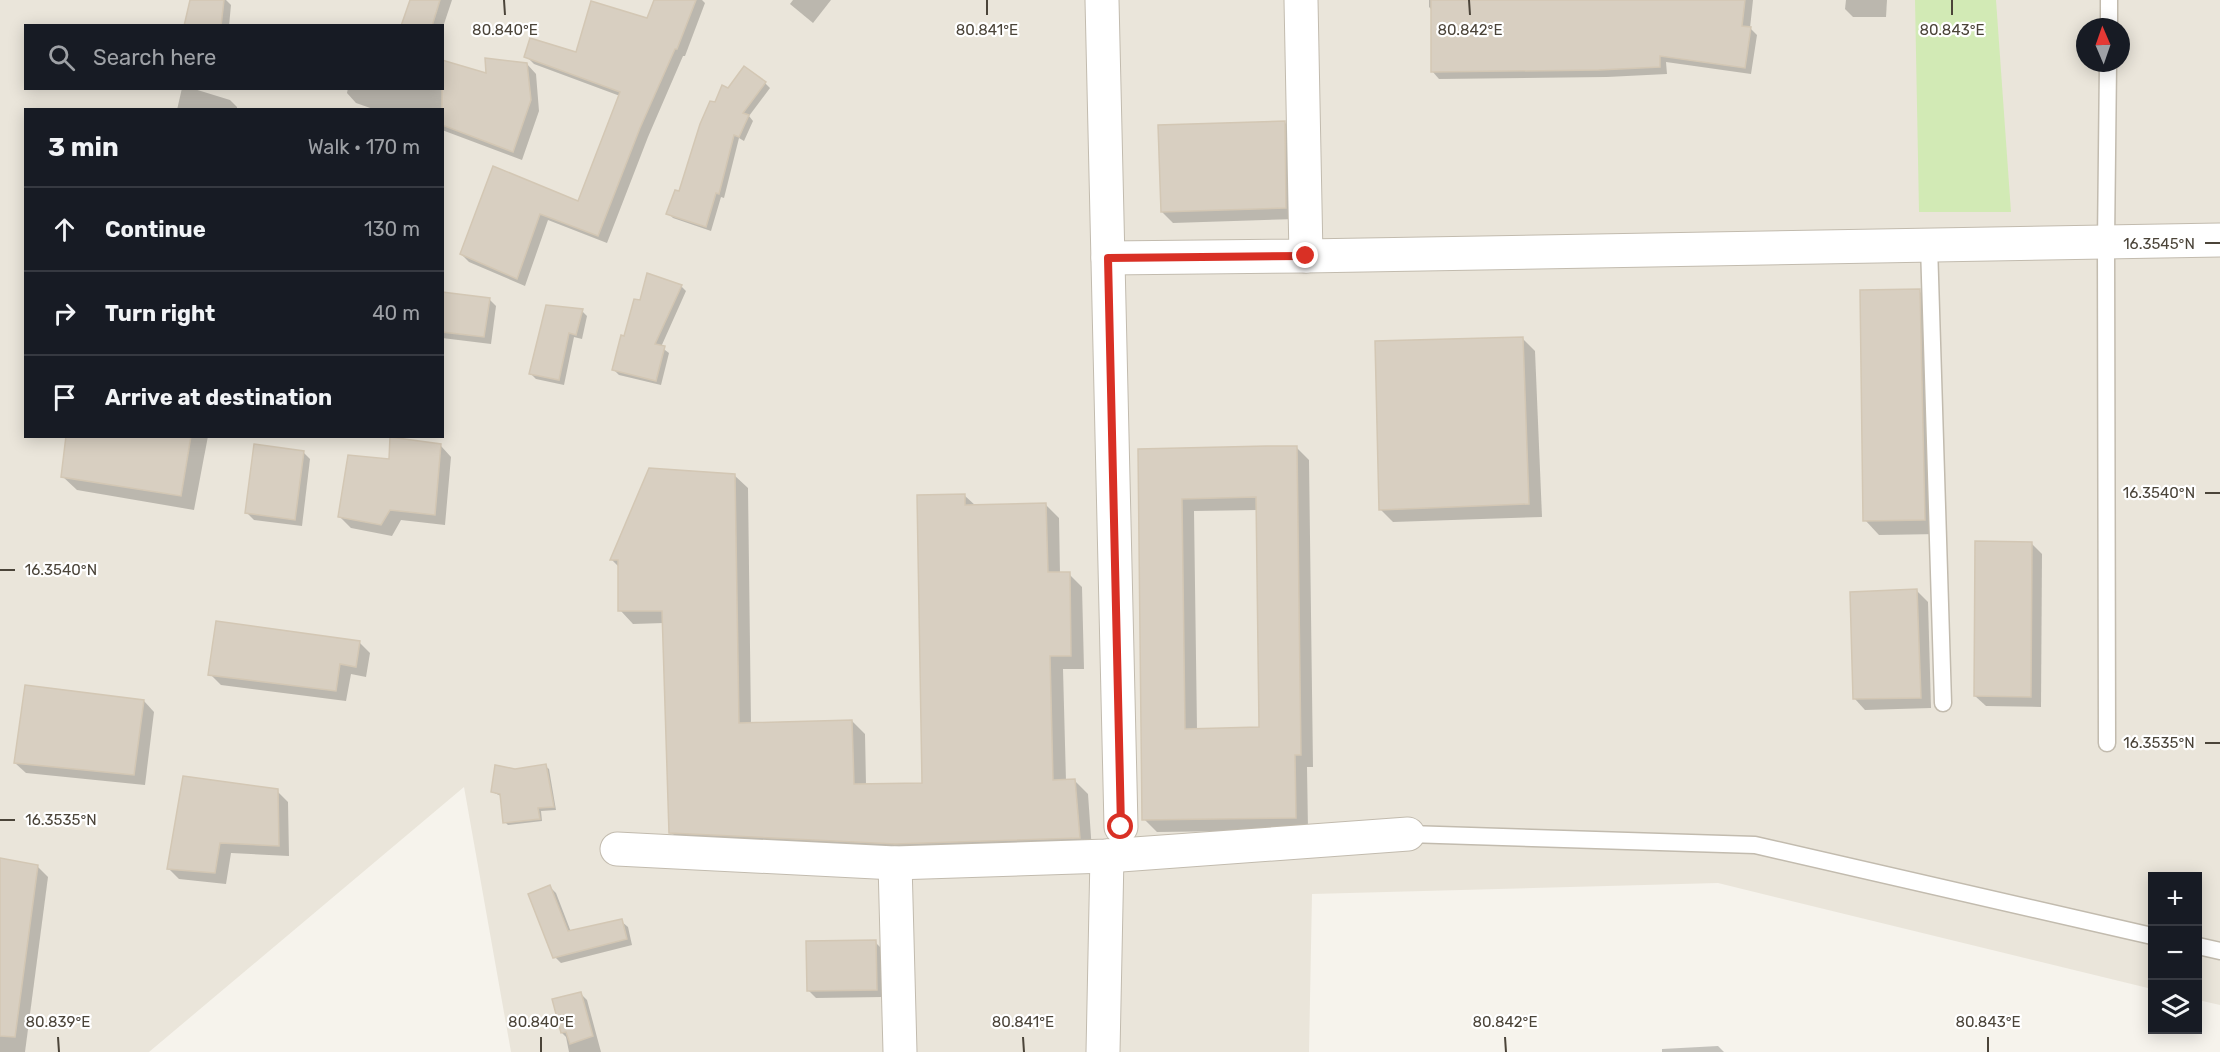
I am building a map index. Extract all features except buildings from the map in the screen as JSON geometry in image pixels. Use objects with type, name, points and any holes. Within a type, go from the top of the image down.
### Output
[{"type":"street","points":[[1102,0],[1121,827]]},
{"type":"street","points":[[1301,0],[1306,256]]},
{"type":"street","points":[[1108,258],[2220,240]]},
{"type":"street","points":[[618,849],[895,863],[1107,856],[1408,834]]},
{"type":"street","points":[[1104,1052],[1107,856]]},
{"type":"street","points":[[895,863],[900,1052]]},
{"type":"lane","points":[[2109,0],[2109,18]]},
{"type":"lane","points":[[2107,743],[2108,72]]},
{"type":"lane","points":[[1929,245],[1943,703]]},
{"type":"lane","points":[[1408,834],[1755,845],[2148,935]]},
{"type":"lane","points":[[2202,947],[2220,951]]},
{"type":"shaded area","points":[[0,0],[2220,0],[2220,1005],[2202,1001],[2202,872],[2148,872],[2148,988],[1718,883],[1312,894],[1309,1052],[511,1052],[464,787],[149,1052],[0,1052]]},
{"type":"green space","points":[[1915,0],[1996,0],[2011,212],[1919,212]]},
{"type":"route","points":[[1121,827],[1108,258],[1306,256]]}]
